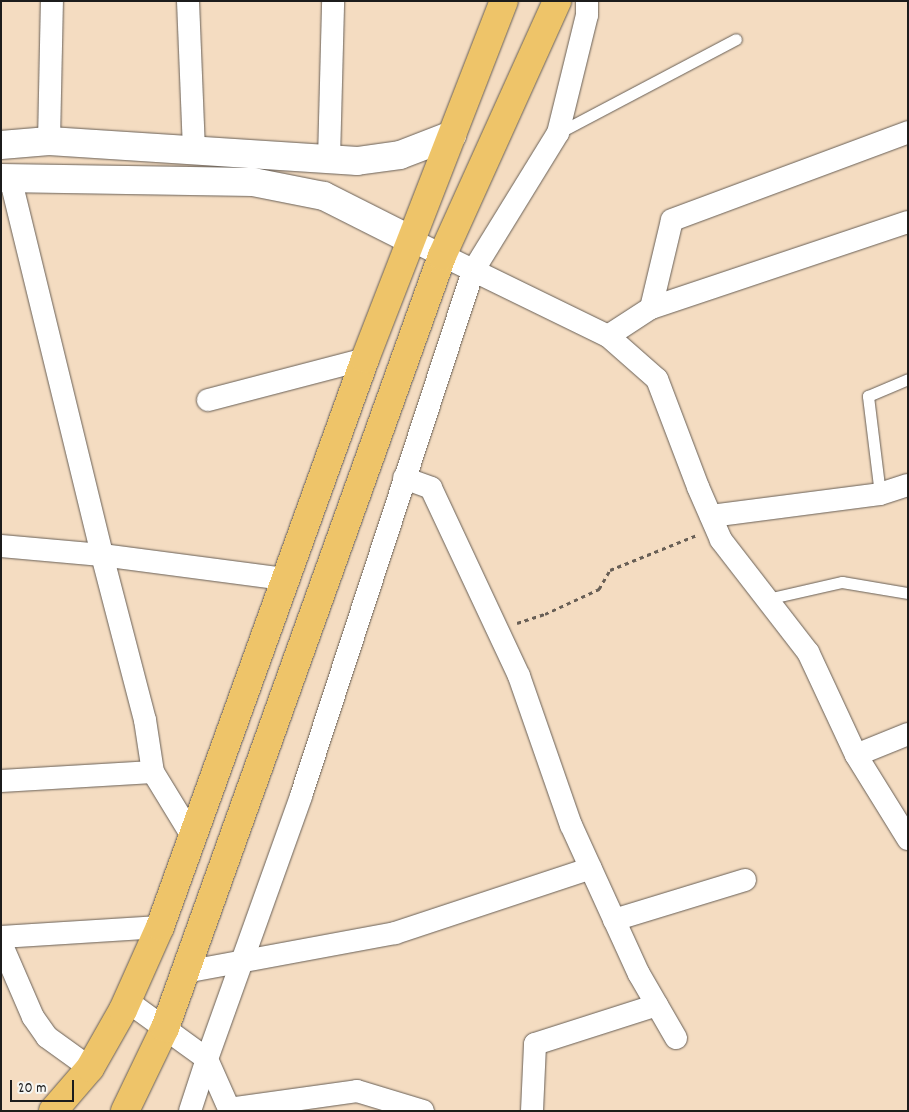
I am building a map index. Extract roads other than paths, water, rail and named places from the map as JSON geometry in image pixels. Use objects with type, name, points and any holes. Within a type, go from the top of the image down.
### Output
[{"type":"main road","points":[[53,1111],[90,1068],[127,1001],[160,927],[284,579],[365,359],[504,1]]},
{"type":"main road","points":[[125,1111],[165,1028],[442,256],[556,1]]},
{"type":"street","points":[[49,141],[52,1]]},
{"type":"street","points":[[188,1],[194,150]]},
{"type":"street","points":[[329,159],[333,1]]},
{"type":"street","points":[[190,1111],[301,796],[473,270],[558,133],[587,15],[586,1]]},
{"type":"street","points":[[651,308],[672,220],[908,132]]},
{"type":"street","points":[[1,145],[49,141],[357,161],[400,155],[452,135]]},
{"type":"street","points":[[192,836],[153,772],[145,720],[6,177],[252,182],[324,196],[442,256],[608,336],[657,379],[721,540],[808,652],[856,755],[908,839]]},
{"type":"street","points":[[608,336],[651,308],[908,222]]},
{"type":"street","points":[[208,400],[365,359]]},
{"type":"street","points":[[404,478],[431,488],[519,676],[571,825],[638,974],[676,1038]]},
{"type":"street","points":[[713,522],[880,494],[908,485]]},
{"type":"street","points":[[1,546],[102,555],[284,579]]},
{"type":"street","points":[[856,755],[908,734]]},
{"type":"street","points":[[1,780],[153,772]]},
{"type":"street","points":[[185,972],[395,933],[591,868]]},
{"type":"street","points":[[614,920],[744,880]]},
{"type":"street","points":[[1,937],[160,927]]},
{"type":"street","points":[[1,943],[33,1017],[47,1037],[90,1068]]},
{"type":"street","points":[[127,1001],[207,1059],[229,1110],[357,1091],[423,1111]]},
{"type":"street","points":[[532,1111],[535,1044],[657,1005]]},
{"type":"lane","points":[[558,133],[736,39]]},
{"type":"lane","points":[[880,494],[868,396],[908,379]]},
{"type":"lane","points":[[767,599],[842,582],[908,593]]}]
